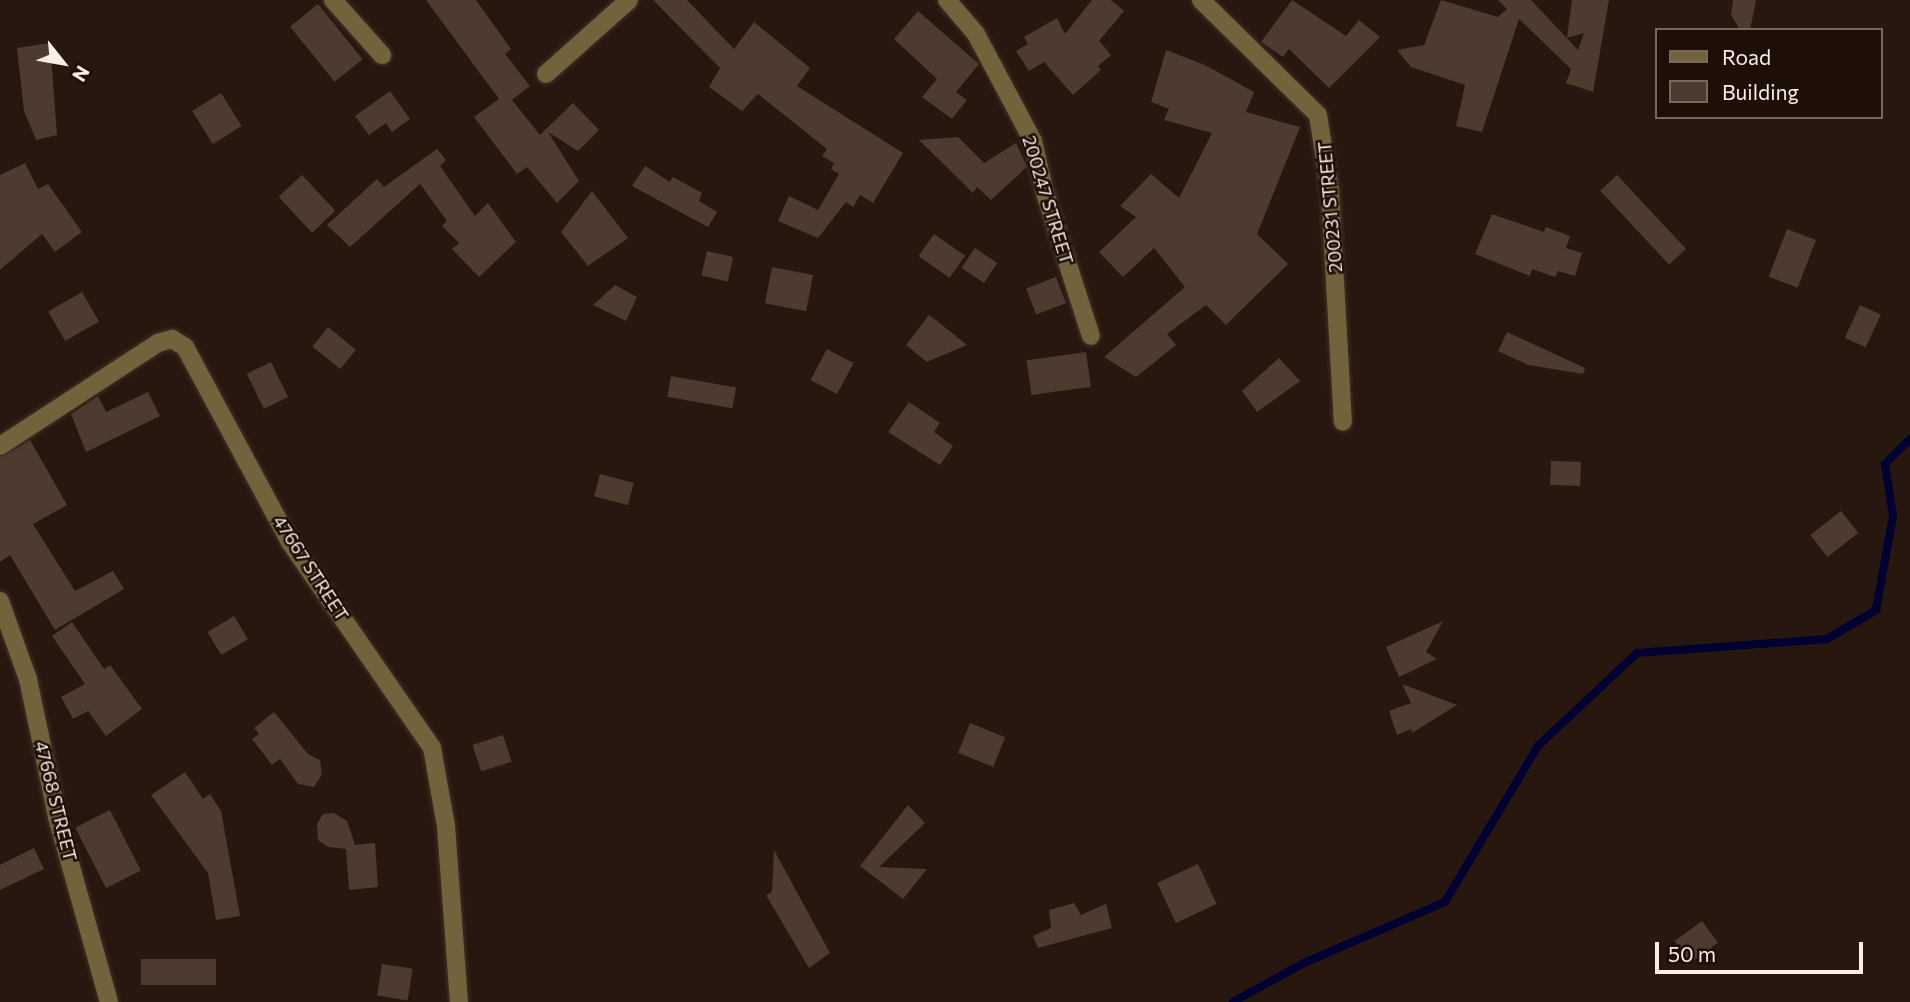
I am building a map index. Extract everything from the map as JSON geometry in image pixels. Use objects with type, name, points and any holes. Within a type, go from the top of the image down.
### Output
[{"type":"street","points":[[333,0],[382,55]]},
{"type":"street","points":[[546,74],[629,0]]},
{"type":"street","name":"200247 STREET","points":[[947,0],[976,34],[1033,141],[1045,193],[1091,336]]},
{"type":"street","name":"200231 STREET","points":[[1200,0],[1318,115],[1331,192],[1343,422]]},
{"type":"street","name":"47667 STREET","points":[[0,446],[158,343],[172,339],[186,347],[290,542],[432,748],[445,815],[459,1002]]},
{"type":"street","name":"47668 STREET","points":[[0,601],[25,667],[57,817],[109,1002]]},
{"type":"building","points":[[426,0],[476,0],[511,49],[505,54],[530,86],[512,100],[540,135],[573,103],[599,130],[578,151],[548,132],[579,181],[557,203],[527,167],[517,174],[474,117],[499,99]]},
{"type":"building","points":[[653,0],[687,0],[734,49],[754,22],[810,68],[797,86],[903,153],[873,203],[860,195],[853,207],[846,202],[818,238],[778,221],[789,196],[818,210],[839,174],[831,169],[834,163],[822,156],[827,149],[758,94],[742,111],[709,87],[720,68]]},
{"type":"building","points":[[1092,0],[1111,0],[1124,11],[1099,41],[1111,55],[1098,66],[1101,70],[1073,95],[1044,62],[1029,71],[1016,51],[1028,44],[1024,37],[1057,18],[1065,34]]},
{"type":"building","points":[[1292,0],[1346,36],[1359,20],[1380,37],[1329,88],[1289,49],[1283,57],[1261,42]]},
{"type":"building","points":[[1441,0],[1498,17],[1507,9],[1498,0],[1531,0],[1578,50],[1584,33],[1567,38],[1572,0],[1609,0],[1593,92],[1566,83],[1571,69],[1519,19],[1482,132],[1456,126],[1465,85],[1411,67],[1397,50],[1424,45]]},
{"type":"building","points":[[1733,0],[1756,0],[1750,28],[1739,28],[1731,15]]},
{"type":"building","points":[[318,4],[363,59],[335,82],[290,27]]},
{"type":"building","points":[[918,11],[979,64],[956,92],[967,100],[952,119],[922,97],[937,79],[894,39]]},
{"type":"building","points":[[50,43],[57,135],[36,140],[24,111],[17,48]]},
{"type":"building","points":[[1166,50],[1205,65],[1254,92],[1246,112],[1300,127],[1257,234],[1288,264],[1226,325],[1206,305],[1167,334],[1176,345],[1136,377],[1104,357],[1185,287],[1154,248],[1123,277],[1099,252],[1136,217],[1120,206],[1151,174],[1179,198],[1212,133],[1164,120],[1169,109],[1151,102]]},
{"type":"building","points":[[390,91],[410,119],[392,132],[386,123],[369,135],[355,116]]},
{"type":"building","points":[[221,93],[242,126],[213,144],[192,111]]},
{"type":"building","points":[[958,137],[984,163],[1016,143],[1027,167],[991,200],[977,187],[973,193],[919,140]]},
{"type":"building","points":[[437,149],[446,160],[440,166],[475,216],[488,203],[516,242],[479,277],[452,249],[459,243],[442,226],[447,221],[420,184],[350,247],[327,225],[377,179],[384,187]]},
{"type":"building","points":[[25,163],[38,189],[48,184],[82,232],[55,252],[42,234],[0,270],[0,175]]},
{"type":"building","points":[[645,166],[670,182],[673,177],[702,193],[699,201],[717,212],[708,227],[632,186]]},
{"type":"building","points":[[302,175],[335,211],[312,233],[279,197]]},
{"type":"building","points":[[1617,175],[1686,249],[1669,265],[1600,191]]},
{"type":"building","points":[[592,191],[628,238],[588,266],[561,232]]},
{"type":"building","points":[[1492,214],[1544,232],[1546,227],[1570,236],[1566,248],[1582,253],[1575,276],[1558,271],[1555,277],[1532,269],[1530,276],[1475,254]]},
{"type":"building","points":[[1787,229],[1816,240],[1798,288],[1769,277]]},
{"type":"building","points":[[934,234],[965,256],[950,278],[919,256]]},
{"type":"building","points":[[975,248],[997,263],[984,283],[962,268]]},
{"type":"building","points":[[707,251],[733,257],[728,281],[701,275]]},
{"type":"building","points":[[772,267],[813,275],[806,311],[765,303]]},
{"type":"building","points":[[1056,277],[1066,303],[1036,315],[1026,288]]},
{"type":"building","points":[[615,285],[637,297],[626,321],[593,305]]},
{"type":"building","points":[[82,292],[99,321],[65,341],[48,312]]},
{"type":"building","points":[[1860,305],[1881,315],[1866,347],[1845,338]]},
{"type":"building","points":[[929,315],[967,345],[927,362],[906,345]]},
{"type":"building","points":[[328,327],[356,350],[340,369],[312,346]]},
{"type":"building","points":[[1507,332],[1585,368],[1583,374],[1528,365],[1498,351]]},
{"type":"building","points":[[827,349],[853,363],[837,394],[811,380]]},
{"type":"building","points":[[1086,352],[1091,387],[1031,395],[1027,360]]},
{"type":"building","points":[[1279,358],[1300,381],[1257,412],[1242,391]]},
{"type":"building","points":[[271,362],[288,397],[264,409],[247,374]]},
{"type":"building","points":[[671,376],[736,387],[732,408],[667,397]]},
{"type":"building","points":[[148,392],[160,416],[86,452],[71,414],[98,396],[106,412]]},
{"type":"building","points":[[909,402],[940,423],[934,432],[953,446],[940,465],[888,432]]},
{"type":"building","points":[[30,440],[67,505],[33,524],[75,591],[113,571],[124,589],[55,630],[10,555],[0,562],[0,457]]},
{"type":"building","points":[[1551,461],[1581,462],[1580,486],[1550,485]]},
{"type":"building","points":[[600,474],[634,483],[628,505],[594,496]]},
{"type":"building","points":[[1841,511],[1858,533],[1828,557],[1810,535]]},
{"type":"building","points":[[234,616],[248,639],[221,655],[207,632]]},
{"type":"building","points":[[1443,621],[1426,652],[1437,659],[1399,677],[1386,647]]},
{"type":"building","points":[[72,622],[104,669],[110,665],[142,709],[106,736],[88,711],[73,719],[61,697],[85,684],[52,636]]},
{"type":"building","points":[[1402,684],[1457,705],[1412,733],[1411,729],[1397,735],[1389,711],[1411,703]]},
{"type":"building","points":[[274,712],[308,754],[320,760],[322,774],[314,787],[298,784],[280,759],[272,765],[252,739],[259,734],[254,728]]},
{"type":"building","points":[[970,723],[1005,737],[993,767],[958,753]]},
{"type":"building","points":[[503,735],[512,762],[481,772],[473,745]]},
{"type":"building","points":[[185,772],[203,799],[210,794],[221,811],[240,916],[216,920],[208,873],[151,795]]},
{"type":"building","points":[[908,805],[925,823],[879,867],[927,869],[903,899],[860,866]]},
{"type":"building","points":[[110,810],[141,871],[106,888],[75,828]]},
{"type":"building","points":[[334,813],[347,821],[355,845],[375,843],[378,887],[349,890],[346,849],[328,847],[318,840],[317,824],[323,814]]},
{"type":"building","points":[[34,848],[44,869],[0,890],[0,865]]},
{"type":"building","points":[[774,850],[830,953],[809,968],[766,895],[772,892]]},
{"type":"building","points":[[1198,864],[1217,904],[1176,923],[1157,883]]},
{"type":"building","points":[[1074,903],[1081,915],[1106,904],[1112,928],[1038,948],[1033,936],[1051,928],[1049,910]]},
{"type":"building","points":[[1702,921],[1718,943],[1690,963],[1674,941]]},
{"type":"building","points":[[141,959],[216,959],[216,985],[141,985]]},
{"type":"building","points":[[382,964],[413,969],[408,1000],[377,996]]},
{"type":"waterway","points":[[1233,1002],[1304,963],[1445,902],[1538,746],[1637,653],[1827,639],[1876,610],[1893,516],[1885,464],[1910,439]]}]
